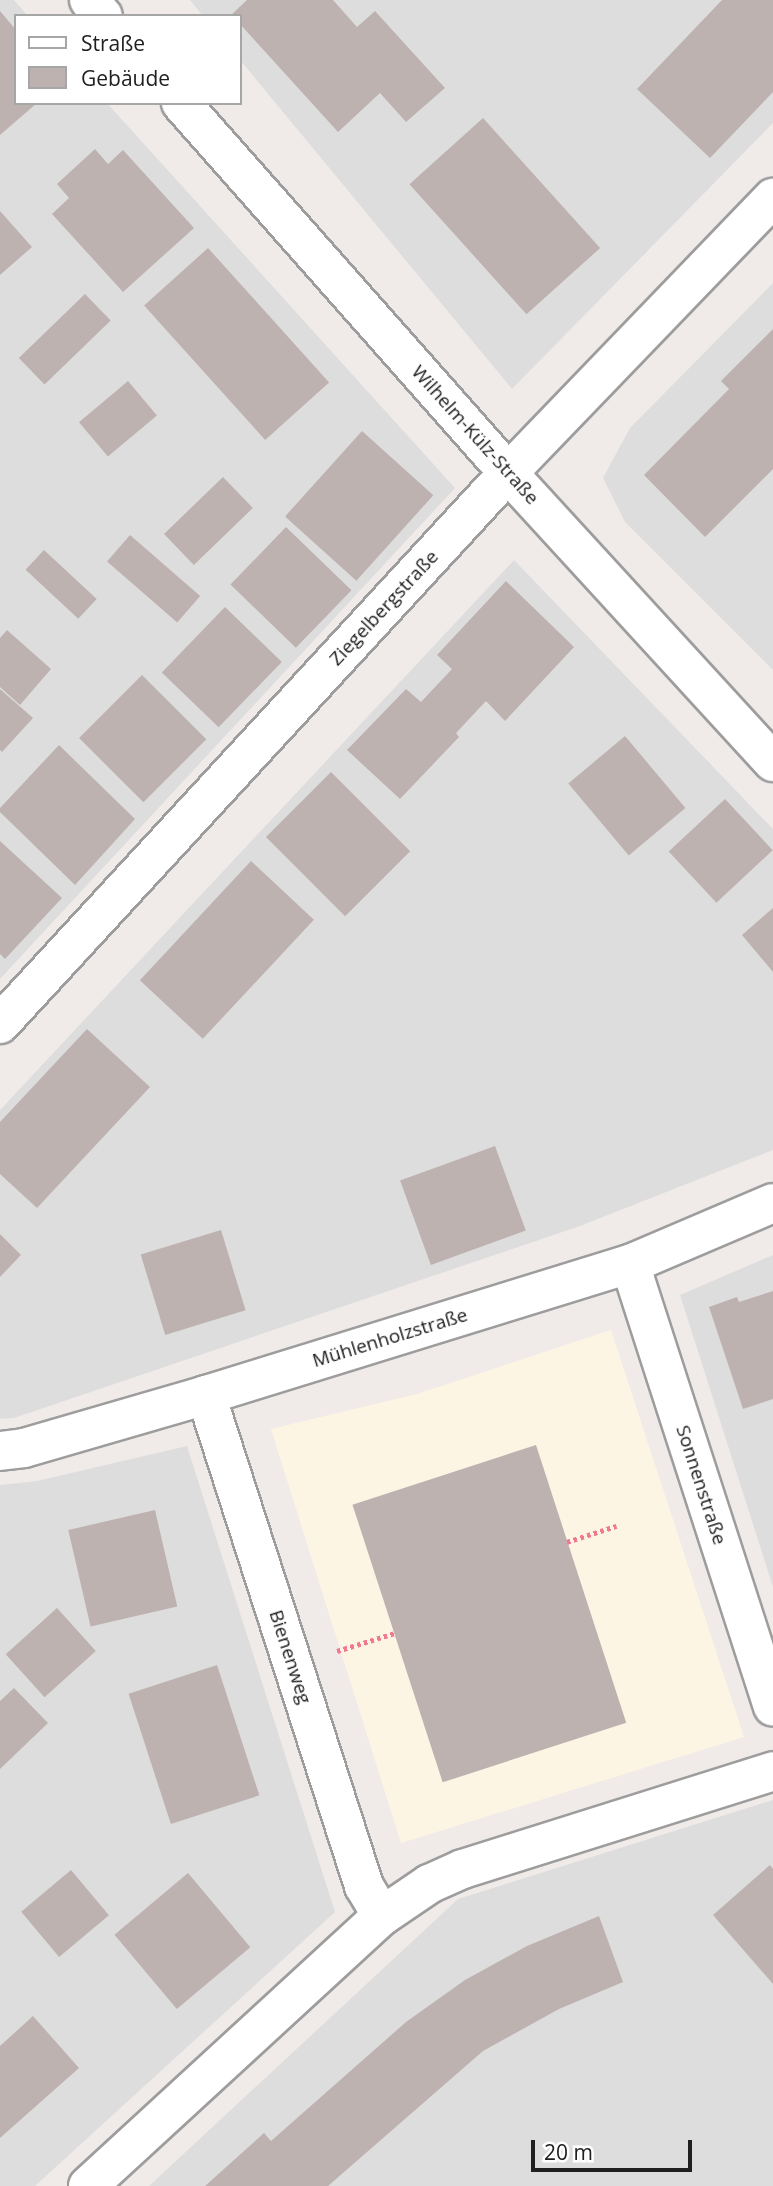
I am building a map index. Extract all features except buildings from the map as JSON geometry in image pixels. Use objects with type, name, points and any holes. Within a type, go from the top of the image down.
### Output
[{"type":"street","points":[[89,0],[101,14]]},
{"type":"street","name":"Wilhelm-Külz-Straße","points":[[183,105],[508,473],[773,762]]},
{"type":"street","name":"Ziegelbergstraße","points":[[0,1024],[508,473],[773,198]]},
{"type":"street","name":"Mühlenholzstraße","points":[[0,1451],[24,1448],[206,1395],[630,1264],[773,1203]]},
{"type":"street","name":"Sonnenstraße","points":[[630,1264],[773,1706]]},
{"type":"street","name":"Bienenweg","points":[[206,1395],[364,1886],[382,1916]]},
{"type":"street","points":[[88,2186],[382,1916],[429,1884],[463,1869],[773,1771]]},
{"type":"path","points":[[568,1542],[616,1526]]},
{"type":"path","points":[[340,1650],[395,1633]]},
{"type":"shaded area","points":[[0,0],[14,0],[26,14],[14,14],[14,105],[109,105],[455,488],[0,979]]},
{"type":"shaded area","points":[[190,0],[773,0],[773,123],[512,389],[242,62],[242,14],[201,14]]},
{"type":"shaded area","points":[[773,283],[773,670],[625,522],[603,478],[630,428]]},
{"type":"shaded area","points":[[514,560],[773,829],[773,1150],[580,1226],[14,1418],[0,1419],[0,1110]]},
{"type":"shaded area","points":[[773,1255],[773,1587],[680,1295]]},
{"type":"shaded area","points":[[611,1330],[744,1737],[401,1843],[271,1429],[417,1394]]},
{"type":"shaded area","points":[[187,1446],[335,1912],[35,2186],[0,2186],[0,1485],[37,1481]]},
{"type":"shaded area","points":[[773,1800],[773,2186],[149,2186],[458,1899]]}]
